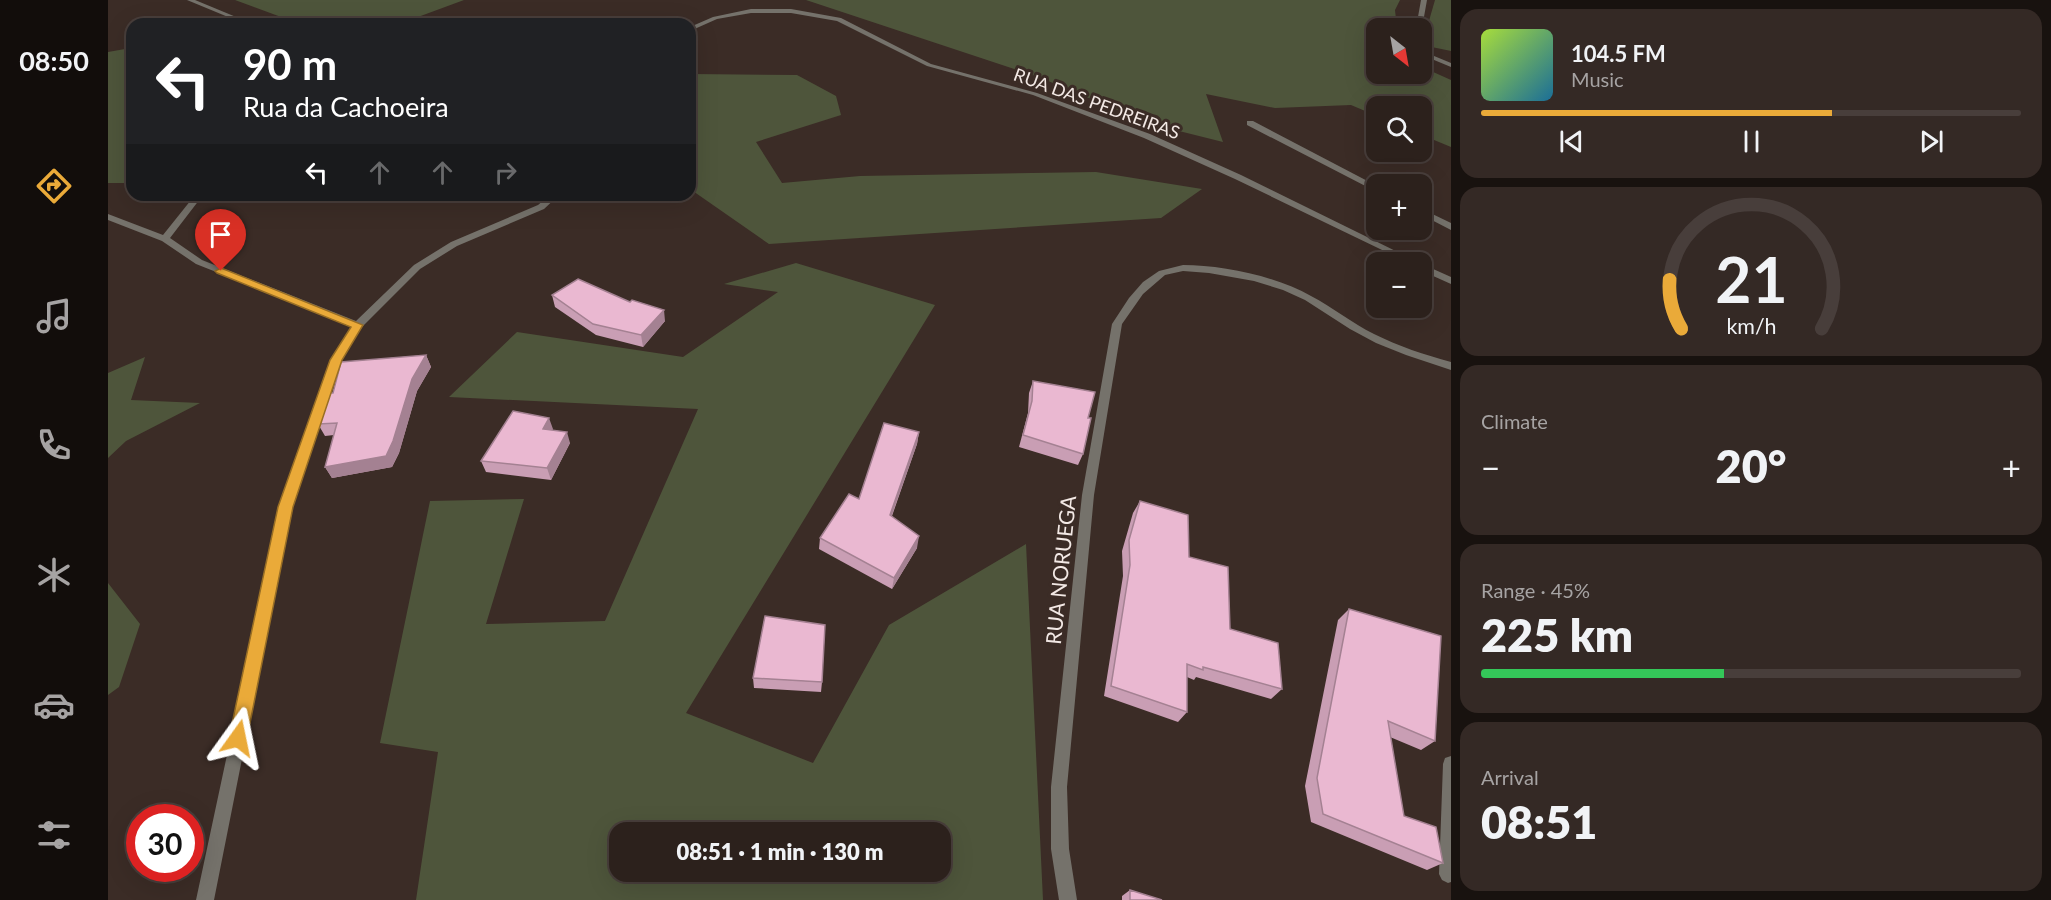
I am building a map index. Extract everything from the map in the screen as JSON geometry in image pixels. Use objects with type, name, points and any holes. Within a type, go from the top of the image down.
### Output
[{"type":"street","points":[[190,0],[235,18]]},
{"type":"street","points":[[1421,18],[1424,0]]},
{"type":"street","name":"RUA DAS PEDREIRAS","points":[[696,26],[715,18],[751,11],[791,11],[839,19],[929,65],[1035,94],[1147,136],[1392,252]]},
{"type":"street","points":[[1432,57],[1451,65]]},
{"type":"street","points":[[1250,123],[1366,183]]},
{"type":"street","points":[[165,239],[194,201]]},
{"type":"street","points":[[205,900],[286,507],[336,360],[358,325],[398,283],[434,255],[454,244],[542,207],[548,201]]},
{"type":"street","points":[[108,217],[165,239],[199,262],[358,325]]},
{"type":"street","points":[[1432,217],[1451,226]]},
{"type":"street","name":"RUA NORUEGA","points":[[1068,900],[1060,849],[1059,787],[1088,495],[1117,324],[1141,290],[1154,278],[1171,270],[1211,270],[1269,281],[1306,297],[1402,351],[1451,366]]},
{"type":"street","points":[[1432,272],[1451,281]]},
{"type":"street","points":[[1448,874],[1451,764]]},
{"type":"green space","points":[[235,0],[464,0],[415,18],[284,18]]},
{"type":"green space","points":[[806,0],[1400,0],[1395,10],[1396,18],[1366,18],[1366,84],[1432,84],[1432,71],[1451,80],[1451,147],[1432,139],[1432,96],[1366,96],[1366,111],[1351,105],[1275,108],[1206,94],[1223,142],[1151,124],[1041,78]]},
{"type":"green space","points":[[1435,0],[1451,0],[1451,51],[1432,47],[1432,18],[1430,18]]},
{"type":"green space","points":[[126,49],[126,63],[124,64],[126,64],[126,183],[108,183],[108,52]]},
{"type":"green space","points":[[696,74],[797,75],[836,96],[841,115],[756,142],[782,183],[860,176],[1096,172],[1202,189],[1161,218],[769,244],[696,193]]},
{"type":"green space","points":[[796,263],[935,305],[686,713],[813,763],[889,625],[1026,544],[1043,900],[416,900],[438,752],[380,743],[430,501],[524,499],[486,624],[605,621],[698,409],[449,397],[517,332],[683,357],[778,292],[724,284]]},
{"type":"green space","points":[[145,357],[131,400],[200,403],[126,441],[108,458],[108,373]]},
{"type":"green space","points":[[108,583],[140,624],[119,687],[108,695]]},
{"type":"building","points":[[578,279],[630,302],[632,300],[664,310],[641,335],[593,324],[552,295]]},
{"type":"building","points":[[426,355],[412,379],[393,441],[386,456],[325,467],[337,423],[318,424],[324,393],[333,393],[341,362]]},
{"type":"building","points":[[1033,381],[1095,392],[1088,418],[1091,418],[1083,454],[1023,435],[1032,401]]},
{"type":"building","points":[[513,411],[549,418],[543,429],[567,432],[547,468],[481,461]]},
{"type":"building","points":[[884,423],[919,432],[890,515],[919,536],[894,578],[820,538],[849,494],[859,499]]},
{"type":"building","points":[[1140,501],[1188,515],[1189,557],[1228,567],[1230,629],[1278,643],[1282,689],[1187,664],[1187,712],[1111,686],[1130,565],[1129,540]]},
{"type":"building","points":[[1349,609],[1441,636],[1435,741],[1388,721],[1404,816],[1436,827],[1443,863],[1323,814],[1317,778]]},
{"type":"building","points":[[765,616],[825,625],[822,682],[753,678]]},
{"type":"building","points":[[1130,890],[1162,900],[1130,900]]},
{"type":"route","points":[[221,271],[358,325],[336,360],[286,507],[238,738]]}]
